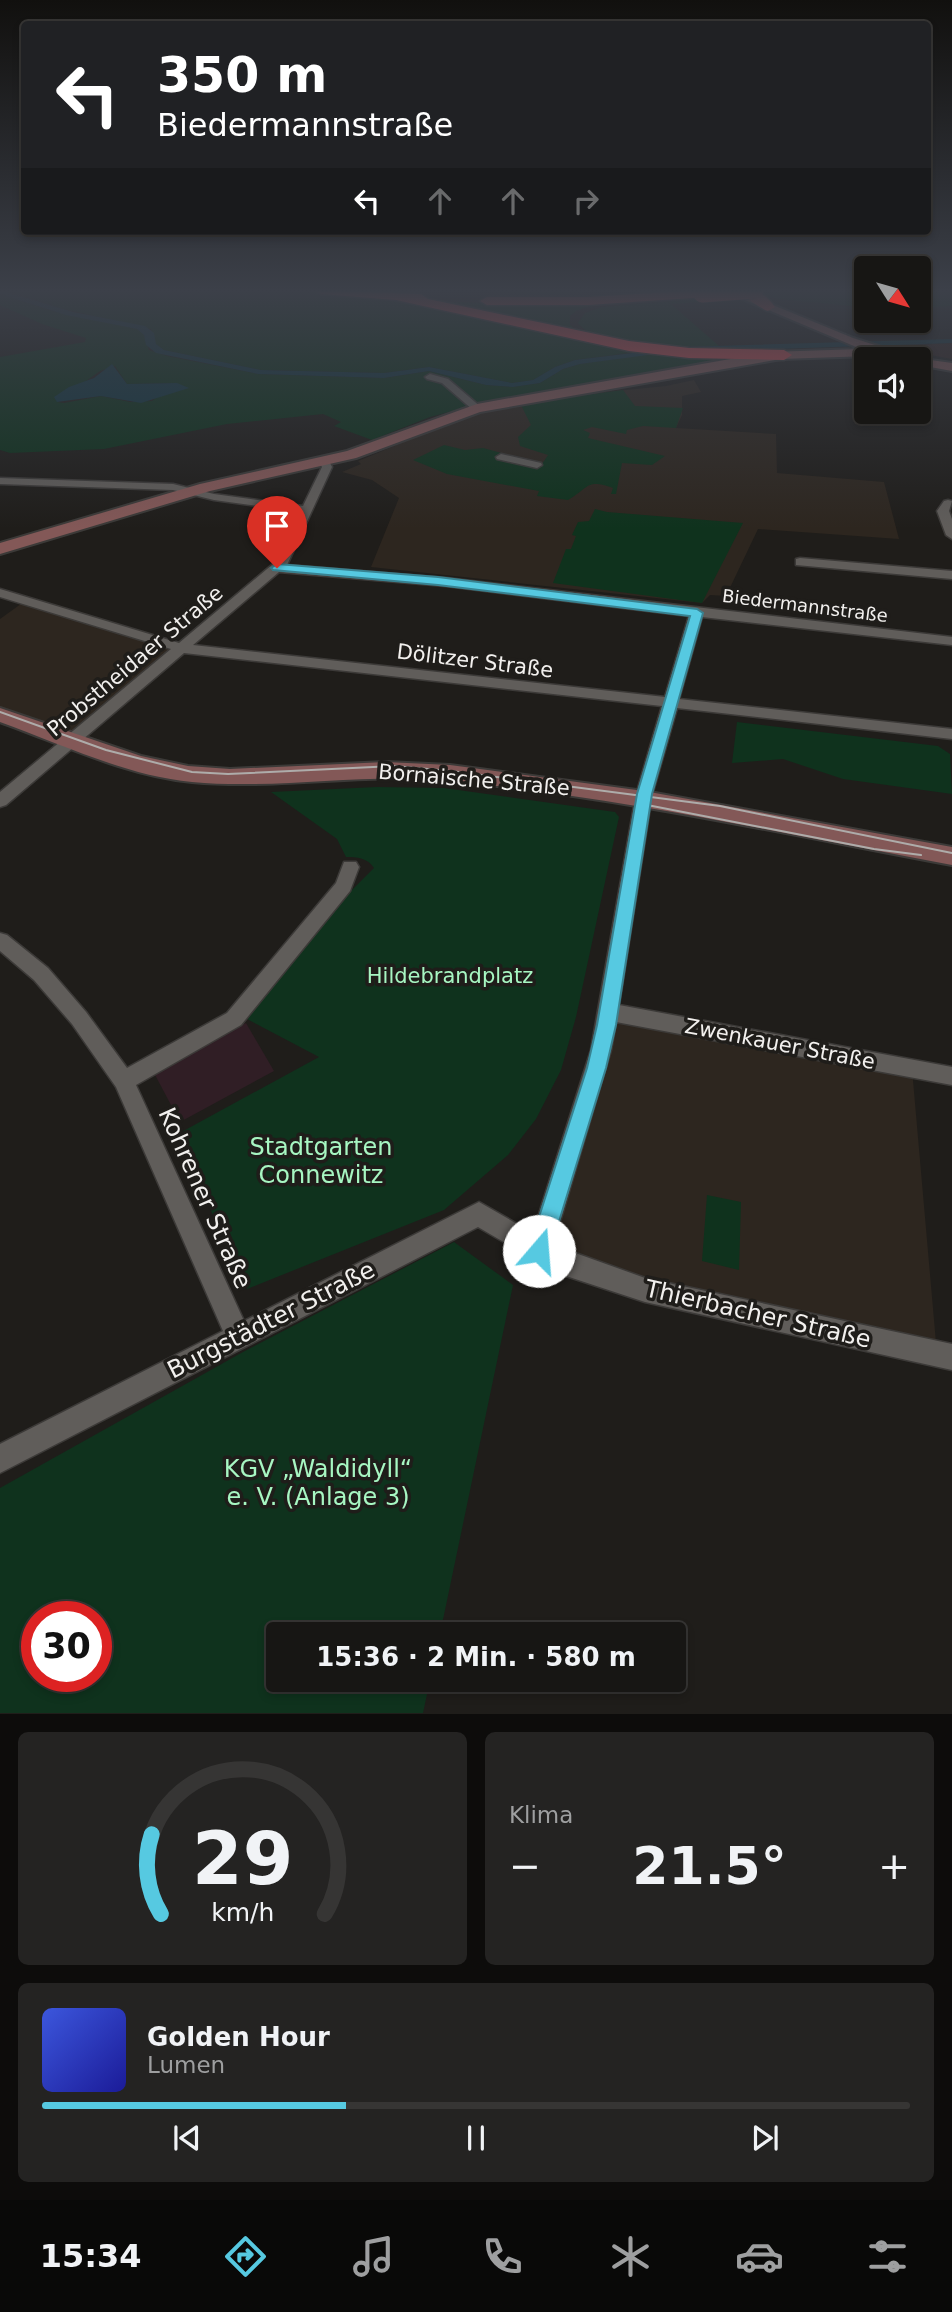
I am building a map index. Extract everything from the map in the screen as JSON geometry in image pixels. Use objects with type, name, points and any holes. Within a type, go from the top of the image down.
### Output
[{"type":"main road","points":[[0,549],[193,491],[351,455],[477,408],[695,370]]},
{"type":"main road","name":"Bornaische Straße","points":[[0,715],[164,769],[210,777],[393,770],[450,773],[644,799],[952,856]]},
{"type":"street","points":[[430,377],[445,381],[477,408]]},
{"type":"street","points":[[501,457],[537,466]]},
{"type":"street","name":"Probstheidaer Straße","points":[[0,801],[284,561],[327,467],[324,461]]},
{"type":"street","points":[[0,481],[145,485],[193,491],[214,498],[309,510]]},
{"type":"street","points":[[948,503],[943,511],[952,535]]},
{"type":"street","points":[[800,562],[951,578]]},
{"type":"street","name":"Biedermannstraße","points":[[277,568],[438,581],[854,633],[952,641]]},
{"type":"street","name":"Dölitzer Straße","points":[[0,593],[181,648],[952,734]]},
{"type":"street","points":[[539,1251],[592,1086],[609,1012],[644,799],[697,613]]},
{"type":"street","points":[[124,1082],[234,1018],[344,886],[350,867]]},
{"type":"street","name":"Kohrener Straße","points":[[0,940],[41,974],[79,1018],[124,1082],[238,1336]]},
{"type":"street","name":"Zwenkauer Straße","points":[[609,1012],[952,1076]]},
{"type":"street","name":"Burgstädter Straße","points":[[0,1459],[479,1214],[539,1251]]},
{"type":"street","name":"Thierbacher Straße","points":[[539,1251],[566,1264],[645,1290],[952,1357]]},
{"type":"shaded area","points":[[694,380],[701,392],[682,396],[682,415],[676,428],[776,434],[777,473],[884,482],[899,539],[758,529],[726,596],[710,595],[702,603],[371,567],[399,498],[372,480],[342,472],[361,464],[358,461],[479,411],[514,407],[554,397],[666,386]]},
{"type":"shaded area","points":[[25,601],[181,648],[73,741],[0,715],[0,619]]},
{"type":"shaded area","points":[[609,1012],[912,1069],[937,1354],[539,1251]]},
{"type":"shaded area","points":[[246,1023],[274,1071],[180,1122],[153,1071]]},
{"type":"green space","points":[[0,370],[103,370],[57,402],[64,403],[101,396],[130,402],[152,401],[177,383],[127,384],[118,370],[238,370],[258,374],[384,378],[429,371],[486,385],[513,387],[540,383],[561,370],[679,370],[472,406],[430,417],[372,440],[334,426],[341,422],[323,414],[227,424],[104,449],[10,453],[0,450]]},
{"type":"green space","points":[[261,370],[407,370],[384,373]]},
{"type":"green space","points":[[444,370],[550,370],[533,380],[512,383]]},
{"type":"green space","points":[[623,390],[635,406],[683,408],[676,428],[643,426],[627,430],[626,434],[592,427],[583,430],[590,433],[588,438],[665,456],[652,465],[622,463],[616,494],[611,494],[613,488],[597,484],[588,486],[568,500],[537,496],[539,491],[447,474],[413,460],[444,445],[465,450],[483,448],[542,464],[548,455],[520,446],[518,437],[531,425],[521,405],[523,403]]},
{"type":"green space","points":[[595,509],[743,523],[702,603],[553,583],[566,549],[571,549],[576,536],[572,535],[578,522],[589,521]]},
{"type":"green space","points":[[737,722],[938,746],[950,754],[952,794],[843,779],[783,759],[732,763]]},
{"type":"green space","name":"Hildebrandplatz","points":[[377,787],[444,788],[615,812],[619,817],[576,1017],[561,1070],[536,1119],[508,1155],[444,1210],[247,1289],[176,1135],[319,1057],[245,1018],[351,891],[374,868],[365,860],[346,857],[337,839],[271,792]]},
{"type":"green space","points":[[707,1195],[741,1202],[739,1270],[702,1261]]},
{"type":"green space","name":"KGV „Waldidyll“ e. V. (Anlage 3)","points":[[454,1242],[513,1285],[443,1622],[266,1622],[266,1692],[427,1692],[423,1713],[0,1713],[0,1488],[243,1352]]},
{"type":"water","points":[[104,370],[116,370],[127,384],[177,383],[189,388],[141,403],[101,396],[57,402],[54,397],[69,387],[94,378]]},
{"type":"water","points":[[239,370],[384,373],[444,370],[512,383],[533,380],[550,370],[561,370],[540,383],[513,387],[486,385],[429,371],[384,378],[258,374]]},
{"type":"tram line","points":[[0,712],[106,750],[192,772],[228,774],[394,766],[451,771],[720,806],[952,853]]},
{"type":"tram line","points":[[642,804],[874,849],[921,855]]},
{"type":"route","points":[[277,568],[386,578],[402,577],[697,613],[644,794],[607,1025],[592,1086],[539,1251]]},
{"type":"park label","name":"Stadtgarten Connewitz","points":[[321,1161]]}]
